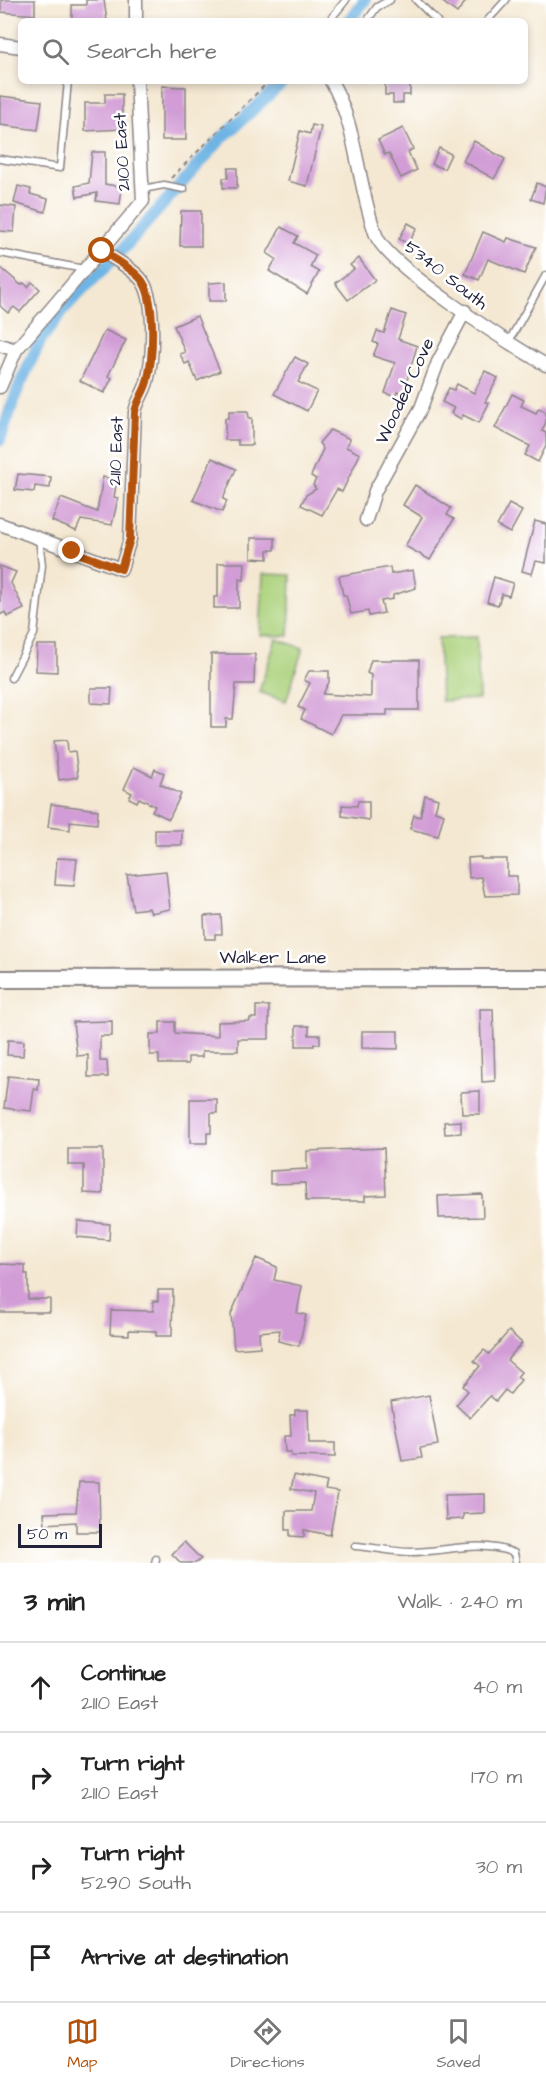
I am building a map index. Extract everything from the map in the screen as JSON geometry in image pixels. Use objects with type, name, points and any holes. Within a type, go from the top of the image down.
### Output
[{"type":"street","points":[[136,0],[136,18]]},
{"type":"street","points":[[0,44],[18,47]]},
{"type":"street","name":"2100 East","points":[[0,387],[16,350],[84,269],[109,256],[142,201],[137,84]]},
{"type":"street","name":"5340 South","points":[[333,84],[345,108],[371,222],[378,241],[390,255],[507,343],[546,365]]},
{"type":"street","name":"2110 East","points":[[39,537],[121,569],[130,539],[135,412],[137,402],[147,383],[151,306],[148,289],[140,277],[109,256]]},
{"type":"street","name":"Wooded Cove","points":[[366,520],[375,491],[421,408],[438,362],[465,311]]},
{"type":"street","points":[[0,345],[16,350]]},
{"type":"street","points":[[0,524],[39,537]]},
{"type":"street","name":"Walker Lane","points":[[0,979],[546,978]]},
{"type":"lane","points":[[332,18],[346,0]]},
{"type":"lane","points":[[369,18],[377,7],[390,0]]},
{"type":"lane","points":[[416,0],[434,18]]},
{"type":"lane","points":[[490,18],[506,0]]},
{"type":"lane","points":[[0,159],[60,168],[68,84]]},
{"type":"lane","points":[[143,189],[164,185],[184,189]]},
{"type":"lane","points":[[0,253],[84,269]]},
{"type":"lane","points":[[507,343],[546,275]]},
{"type":"lane","points":[[11,678],[34,634],[42,565],[39,537]]},
{"type":"lane","points":[[354,1546],[409,1552],[475,1546],[499,1547],[514,1553],[516,1563]]},
{"type":"path","points":[[164,185],[266,84]]},
{"type":"green space","points":[[263,574],[291,575],[289,636],[260,635]]},
{"type":"green space","points":[[477,637],[479,699],[441,701],[438,638]]},
{"type":"green space","points":[[276,639],[303,648],[286,701],[259,692]]},
{"type":"building","points":[[1,0],[35,0],[35,15],[1,12]]},
{"type":"building","points":[[86,0],[104,0],[107,18],[72,18],[72,5],[86,5]]},
{"type":"building","points":[[440,0],[467,0],[457,13]]},
{"type":"building","points":[[385,84],[410,84],[410,95],[403,95],[403,103],[393,103],[393,95],[385,95]]},
{"type":"building","points":[[162,86],[186,87],[186,140],[162,140]]},
{"type":"building","points":[[105,94],[122,94],[122,129],[85,131],[85,103],[105,103]]},
{"type":"building","points":[[0,96],[42,101],[38,130],[0,125]]},
{"type":"building","points":[[312,125],[321,127],[307,186],[288,181],[300,131],[310,134]]},
{"type":"building","points":[[403,128],[413,149],[408,152],[417,170],[401,178],[389,153],[385,155],[378,140]]},
{"type":"building","points":[[474,141],[505,159],[494,179],[463,161]]},
{"type":"building","points":[[439,148],[451,154],[444,169],[432,164]]},
{"type":"building","points":[[92,152],[105,152],[105,184],[122,187],[120,204],[96,201],[97,193],[77,197],[75,186],[89,183]]},
{"type":"building","points":[[228,168],[237,168],[237,188],[223,188],[223,178],[228,178]]},
{"type":"building","points":[[537,183],[546,187],[543,203],[531,199]]},
{"type":"building","points":[[18,186],[31,189],[30,194],[48,199],[45,212],[14,203]]},
{"type":"building","points":[[0,205],[16,207],[14,232],[0,231]]},
{"type":"building","points":[[181,211],[201,211],[201,246],[180,246]]},
{"type":"building","points":[[408,223],[417,228],[408,244],[399,239]]},
{"type":"building","points":[[281,227],[298,236],[294,243],[316,255],[310,267],[319,272],[307,294],[269,271],[276,259],[267,253]]},
{"type":"building","points":[[483,232],[506,242],[508,238],[536,247],[524,274],[488,259],[479,280],[465,274]]},
{"type":"building","points":[[359,258],[375,280],[348,300],[335,283],[354,269],[350,265]]},
{"type":"building","points":[[0,267],[21,285],[24,283],[28,287],[32,282],[40,289],[20,312],[14,307],[8,313],[0,306]]},
{"type":"building","points":[[226,282],[226,301],[209,301],[209,283]]},
{"type":"building","points":[[392,310],[406,315],[398,339],[417,346],[403,394],[397,392],[395,397],[385,393],[395,363],[373,356],[378,344],[373,342],[377,331],[384,333]]},
{"type":"building","points":[[197,316],[220,371],[197,381],[189,362],[185,364],[180,354],[185,352],[174,326]]},
{"type":"building","points":[[105,330],[126,340],[108,376],[112,378],[104,393],[80,381]]},
{"type":"building","points":[[295,357],[308,364],[298,382],[317,391],[307,411],[274,394]]},
{"type":"building","points":[[485,371],[498,378],[485,402],[489,403],[479,423],[463,415],[461,419],[451,413],[454,408],[442,402],[449,388],[454,390],[457,384],[474,393]]},
{"type":"building","points":[[512,394],[524,400],[521,406],[536,413],[539,408],[546,412],[546,422],[542,431],[546,433],[546,446],[538,462],[525,455],[530,446],[495,428]]},
{"type":"building","points":[[229,411],[248,411],[249,418],[252,418],[252,445],[238,445],[238,440],[225,440],[225,418],[229,418]]},
{"type":"building","points":[[330,430],[350,439],[346,447],[360,454],[342,492],[337,489],[322,515],[301,505],[306,495],[316,489],[313,485],[316,479],[311,476],[323,449],[319,443]]},
{"type":"building","points":[[212,458],[236,469],[223,499],[227,501],[222,512],[193,500]]},
{"type":"building","points":[[18,474],[51,477],[50,488],[35,486],[34,492],[15,490]]},
{"type":"building","points":[[103,477],[117,480],[114,497],[118,498],[112,525],[81,520],[76,531],[52,521],[61,498],[97,512]]},
{"type":"building","points":[[415,485],[451,508],[447,515],[454,519],[430,560],[405,546],[422,517],[403,505]]},
{"type":"building","points":[[509,504],[522,511],[510,533],[497,526]]},
{"type":"building","points":[[535,521],[546,524],[546,563],[536,561],[532,574],[522,571]]},
{"type":"building","points":[[251,538],[275,538],[275,550],[268,550],[268,559],[251,558]]},
{"type":"building","points":[[218,563],[245,563],[244,580],[239,579],[239,608],[214,608],[214,597],[218,597]]},
{"type":"building","points":[[0,566],[16,572],[11,583],[24,609],[7,617],[5,612],[0,615]]},
{"type":"building","points":[[390,567],[391,574],[413,570],[416,588],[393,595],[393,599],[381,601],[384,613],[369,616],[368,611],[351,614],[346,595],[343,595],[339,576]]},
{"type":"building","points":[[494,577],[513,583],[509,596],[502,594],[498,605],[487,602]]},
{"type":"building","points":[[37,645],[57,645],[57,672],[36,671]]},
{"type":"building","points":[[211,654],[255,654],[254,684],[236,684],[233,719],[226,719],[226,727],[211,727]]},
{"type":"building","points":[[371,660],[419,660],[419,710],[387,710],[387,715],[341,715],[331,734],[301,719],[305,710],[298,707],[310,683],[304,680],[309,671],[329,671],[329,682],[323,694],[371,697],[371,675],[367,673]]},
{"type":"building","points":[[91,688],[112,688],[111,704],[91,703]]},
{"type":"building","points":[[67,740],[68,752],[75,751],[78,777],[59,780],[54,741]]},
{"type":"building","points":[[134,767],[152,776],[155,769],[164,773],[160,784],[181,794],[169,819],[152,811],[155,806],[139,798],[137,802],[129,798],[132,793],[124,789]]},
{"type":"building","points":[[425,795],[438,799],[435,811],[444,814],[438,836],[410,829],[414,815],[420,817]]},
{"type":"building","points":[[358,801],[369,801],[369,820],[342,816],[342,805],[357,806]]},
{"type":"building","points":[[51,804],[98,810],[97,824],[70,821],[70,830],[48,827]]},
{"type":"building","points":[[155,830],[182,830],[182,845],[155,845]]},
{"type":"building","points":[[481,857],[481,859],[507,859],[507,876],[517,876],[517,895],[485,896],[481,877],[469,878],[468,858]]},
{"type":"building","points":[[57,858],[77,859],[74,886],[55,885]]},
{"type":"building","points":[[166,871],[170,909],[151,913],[149,908],[133,910],[127,875]]},
{"type":"building","points":[[221,915],[222,934],[215,934],[215,939],[205,939],[204,916]]},
{"type":"building","points":[[256,1006],[269,1006],[269,1039],[238,1039],[238,1051],[202,1051],[202,1057],[188,1057],[188,1064],[159,1064],[159,1055],[150,1055],[150,1034],[160,1034],[160,1022],[175,1022],[175,1033],[218,1036],[218,1022],[250,1021],[250,1018],[256,1018]]},
{"type":"building","points":[[480,1009],[493,1009],[495,1081],[482,1082]]},
{"type":"building","points":[[112,1021],[112,1036],[100,1036],[100,1061],[107,1061],[108,1077],[88,1077],[88,1055],[77,1056],[73,1022]]},
{"type":"building","points":[[296,1026],[309,1026],[309,1035],[320,1035],[320,1044],[296,1046]]},
{"type":"building","points":[[362,1031],[398,1031],[398,1049],[362,1048]]},
{"type":"building","points":[[8,1040],[24,1041],[23,1056],[7,1055]]},
{"type":"building","points":[[8,1076],[39,1079],[38,1090],[34,1089],[31,1111],[4,1108]]},
{"type":"building","points":[[480,1091],[480,1114],[462,1114],[461,1092]]},
{"type":"building","points":[[190,1099],[217,1099],[217,1113],[211,1113],[211,1133],[207,1133],[207,1143],[190,1143]]},
{"type":"building","points":[[461,1121],[461,1133],[445,1134],[444,1122]]},
{"type":"building","points":[[384,1148],[386,1195],[365,1196],[365,1201],[306,1201],[305,1183],[270,1184],[270,1171],[307,1169],[307,1151]]},
{"type":"building","points":[[68,1149],[103,1149],[103,1194],[84,1193],[84,1165],[68,1165]]},
{"type":"building","points":[[482,1194],[483,1217],[439,1218],[438,1196]]},
{"type":"building","points":[[78,1221],[110,1224],[109,1240],[77,1237]]},
{"type":"building","points":[[256,1258],[277,1267],[274,1280],[302,1286],[297,1313],[306,1315],[299,1346],[278,1341],[280,1330],[259,1332],[260,1347],[234,1349],[231,1314]]},
{"type":"building","points":[[0,1264],[25,1265],[25,1274],[28,1274],[28,1299],[50,1299],[50,1312],[0,1312]]},
{"type":"building","points":[[158,1290],[173,1290],[172,1336],[156,1336],[156,1331],[129,1330],[129,1335],[110,1334],[111,1310],[153,1311],[153,1301],[158,1301]]},
{"type":"building","points":[[509,1331],[522,1343],[507,1360],[521,1372],[517,1377],[521,1380],[510,1394],[505,1390],[496,1401],[490,1396],[470,1418],[456,1405],[468,1391],[463,1386],[480,1366],[474,1361],[484,1350],[489,1354]]},
{"type":"building","points":[[429,1395],[438,1445],[420,1448],[422,1458],[402,1461],[391,1402]]},
{"type":"building","points":[[295,1410],[308,1410],[309,1443],[335,1443],[335,1457],[291,1456],[291,1452],[285,1452],[284,1436],[291,1436],[290,1415],[295,1415]]},
{"type":"building","points":[[294,1475],[327,1482],[325,1490],[338,1492],[330,1535],[304,1530],[304,1537],[290,1536],[290,1530],[286,1530],[286,1511],[311,1511],[314,1493],[291,1489]]},
{"type":"building","points":[[79,1482],[99,1482],[100,1532],[76,1532],[76,1522],[45,1524],[44,1513],[76,1512]]},
{"type":"building","points":[[485,1494],[485,1513],[463,1514],[463,1519],[446,1520],[445,1495]]},
{"type":"building","points":[[184,1542],[201,1559],[196,1563],[181,1563],[172,1554]]},
{"type":"waterway","points":[[351,18],[365,0]]},
{"type":"waterway","points":[[0,440],[17,391],[40,341],[65,308],[125,247],[222,138],[281,84]]},
{"type":"route","points":[[72,551],[121,569],[130,539],[132,521],[135,412],[137,402],[147,383],[151,306],[148,289],[140,277],[102,251]]}]
